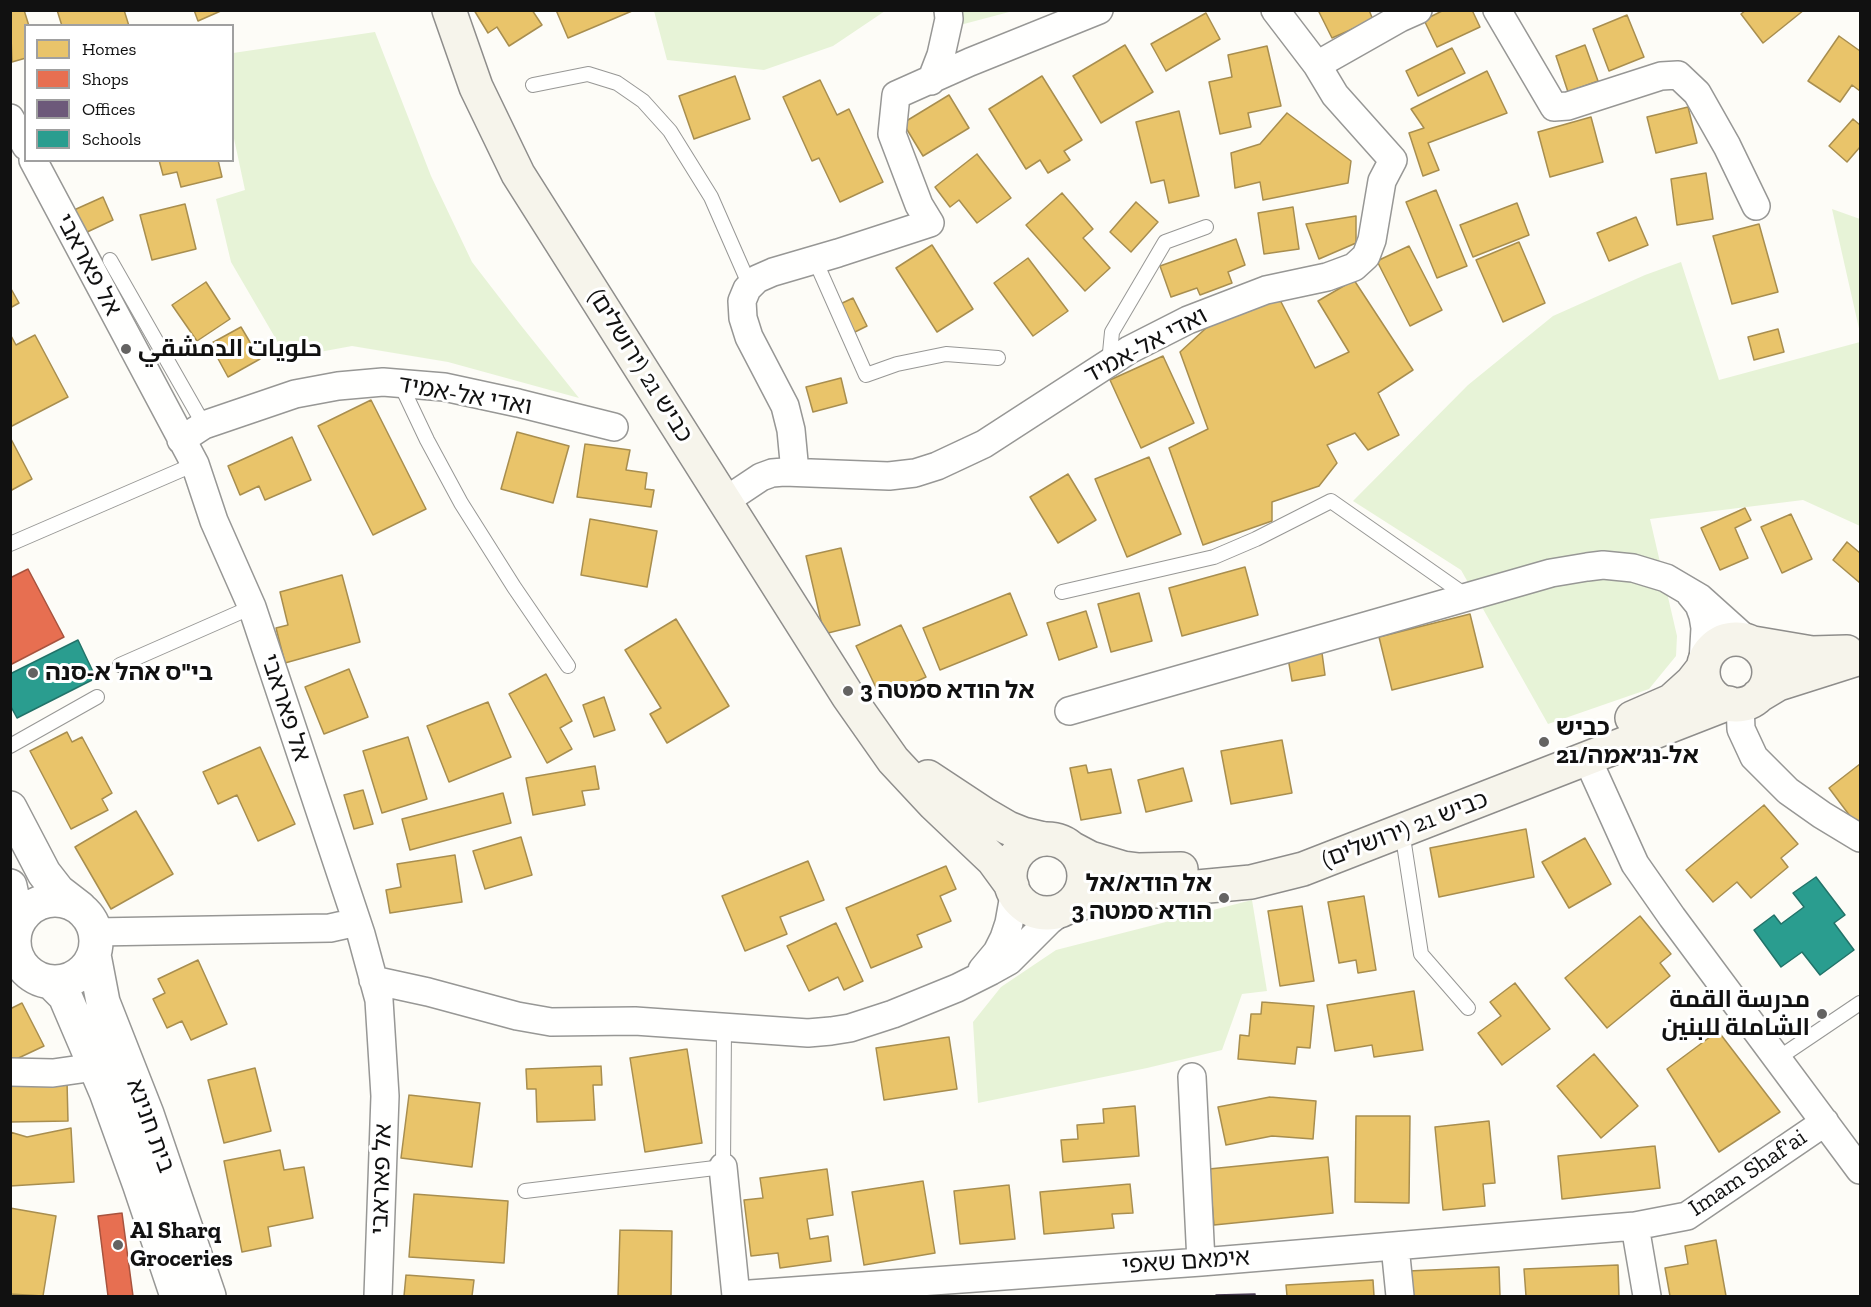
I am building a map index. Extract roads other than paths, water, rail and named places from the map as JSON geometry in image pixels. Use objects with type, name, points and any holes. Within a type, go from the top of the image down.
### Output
[{"type":"main road","name":"כביש 21 (ירושלים)","points":[[449,10],[476,87],[518,174],[856,709],[904,773],[993,860],[1013,891]]},
{"type":"main road","points":[[1751,642],[1763,653],[1769,666],[1765,687],[1742,701],[1720,701],[1708,691],[1702,675],[1703,665],[1711,649],[1723,641],[1738,638],[1812,653],[1860,651]]},
{"type":"main road","name":"כביש 21 (ירושלים)","points":[[1066,908],[1127,895],[1251,882],[1303,869],[1587,758],[1742,701],[1778,684],[1860,658]]},
{"type":"main road","name":"כביש 21 (ירושלים)","points":[[856,709],[896,748],[943,787],[1008,828],[1059,844],[1106,864],[1139,870],[1164,870],[1217,866],[1297,849],[1659,708],[1692,682],[1703,665]]},
{"type":"main road","points":[[1036,841],[1059,844],[1081,861],[1084,875],[1083,889],[1075,901],[1066,908],[1049,914],[1036,912],[1024,906],[1013,891],[1009,877],[1014,858],[1022,848],[1036,841]]},
{"type":"street","points":[[931,81],[941,55],[949,19],[948,10]]},
{"type":"street","points":[[795,472],[791,430],[785,406],[749,337],[742,318],[742,301],[747,289],[757,279],[773,272],[930,222],[919,205],[892,134],[896,95],[970,62],[1099,10]]},
{"type":"street","points":[[1275,10],[1317,66],[1418,10]]},
{"type":"street","points":[[1497,10],[1554,107],[1568,106],[1661,76],[1678,75],[1697,93],[1756,206]]},
{"type":"street","name":"ואדי אל-אמיד","points":[[725,501],[761,477],[772,473],[889,476],[915,473],[937,466],[984,444],[1129,350],[1188,320],[1266,290],[1327,277],[1354,267],[1366,256],[1372,240],[1382,181],[1393,160],[1335,95],[1317,66]]},
{"type":"street","points":[[10,118],[24,142]]},
{"type":"street","name":"אל פאראבי","points":[[34,162],[195,464],[214,521],[252,607],[357,922],[379,1000],[385,1096],[378,1296]]},
{"type":"street","name":"ואדי אל-אמיד","points":[[181,440],[204,425],[295,394],[338,386],[383,382],[444,387],[614,427]]},
{"type":"street","points":[[1069,711],[1551,573],[1603,565],[1651,572],[1677,584],[1700,598],[1751,642]]},
{"type":"street","points":[[1677,584],[1695,598],[1703,616],[1705,628],[1703,665]]},
{"type":"street","points":[[1742,701],[1741,729],[1754,757],[1788,791],[1860,838]]},
{"type":"street","points":[[1587,758],[1635,864],[1860,1170]]},
{"type":"street","points":[[10,808],[44,873],[90,932]]},
{"type":"street","points":[[10,886],[14,937],[18,958],[26,970],[38,978],[51,982],[65,981],[87,968],[90,932],[67,902],[53,900],[27,911],[14,937]]},
{"type":"street","points":[[957,988],[981,971],[998,952],[1009,923],[1013,891]]},
{"type":"street","points":[[373,980],[534,1020],[574,1023],[635,1022],[808,1034],[849,1028],[893,1014],[957,988],[1009,961],[1049,921],[1066,908]]},
{"type":"street","points":[[90,932],[330,928],[357,922]]},
{"type":"street","name":"בית חנינא","points":[[90,932],[104,1002],[147,1114],[209,1296]]},
{"type":"street","name":"בית חנינא","points":[[51,982],[65,996],[106,1092],[177,1296]]},
{"type":"street","points":[[10,1072],[53,1073],[95,1067]]},
{"type":"street","points":[[1192,1077],[1201,1262]]},
{"type":"street","name":"Imam Shaf'ai","points":[[1635,1226],[1688,1216],[1825,1122]]},
{"type":"street","points":[[723,1167],[736,1296]]},
{"type":"street","points":[[1635,1226],[1647,1296]]},
{"type":"street","name":"אימאם שאפי","points":[[736,1296],[1201,1262],[1635,1226]]},
{"type":"street","points":[[1395,1246],[1400,1296]]},
{"type":"lane","points":[[533,85],[588,74],[617,83],[643,101],[670,131],[711,197],[750,286]]},
{"type":"lane","points":[[1109,363],[1112,332],[1166,242],[1206,227]]},
{"type":"lane","points":[[110,260],[204,425]]},
{"type":"lane","points":[[815,260],[866,375],[897,363],[946,354],[998,358]]},
{"type":"lane","points":[[400,383],[461,503],[568,666]]},
{"type":"lane","points":[[10,544],[195,464]]},
{"type":"lane","points":[[1062,592],[1214,556],[1256,539],[1331,501],[1468,597]]},
{"type":"lane","points":[[120,665],[252,607]]},
{"type":"lane","points":[[10,746],[97,697]]},
{"type":"lane","points":[[1402,831],[1421,954],[1468,1008]]},
{"type":"lane","points":[[1777,1059],[1860,1003]]},
{"type":"lane","points":[[525,1191],[723,1167],[724,1027]]},
{"type":"place","name":"حلويات الدمشقي","points":[[126,349]]},
{"type":"place","name":"בי\"ס אהל א-סנה","points":[[33,673]]},
{"type":"place","name":"אל הודא סמטה 3","points":[[848,691]]},
{"type":"place","name":"כביש 21/אל-נג׳אמה","points":[[1544,742]]},
{"type":"place","name":"אל הודא/אל הודא סמטה 3","points":[[1224,898]]},
{"type":"place","name":"مدرسة القمة الشاملة للبنين","points":[[1822,1014]]},
{"type":"place","name":"Al Sharq Groceries","points":[[118,1245]]}]
